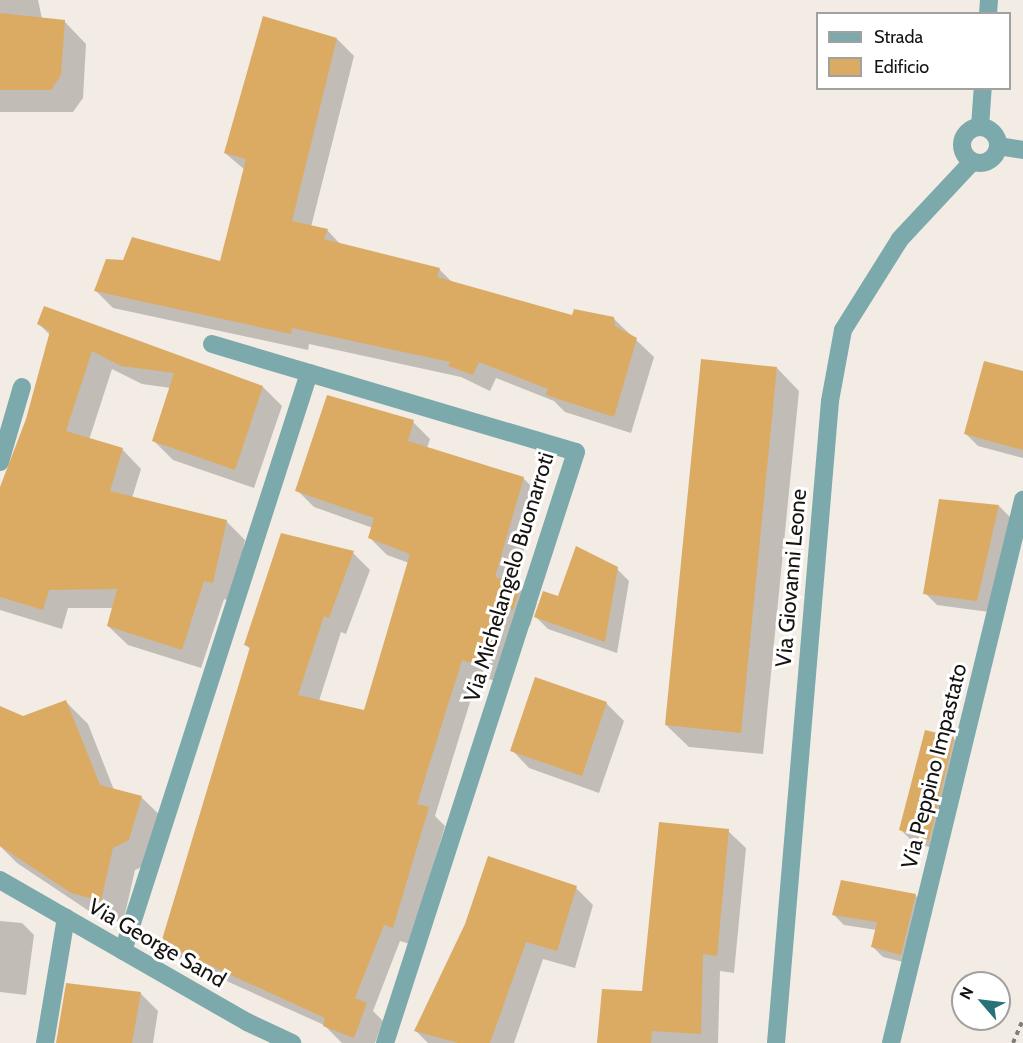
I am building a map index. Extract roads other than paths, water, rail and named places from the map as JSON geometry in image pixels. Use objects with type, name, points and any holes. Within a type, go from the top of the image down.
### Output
[{"type":"street","points":[[980,127],[983,90]]},
{"type":"street","points":[[980,127],[991,130],[998,146],[989,160],[972,162],[964,153],[962,141],[969,131],[980,127]]},
{"type":"street","points":[[998,146],[1023,150]]},
{"type":"street","name":"Via Giovanni Leone","points":[[776,1043],[830,401],[843,330],[900,239],[972,162]]},
{"type":"street","points":[[123,951],[309,373],[212,344]]},
{"type":"street","name":"Via Michelangelo Buonarroti","points":[[309,373],[576,452],[385,1043]]},
{"type":"street","points":[[0,462],[22,387]]},
{"type":"street","name":"Via Peppino Impastato","points":[[891,1043],[1023,500]]},
{"type":"street","name":"Via George Sand","points":[[0,880],[247,1022],[292,1043]]},
{"type":"street","points":[[45,1043],[66,918]]}]
